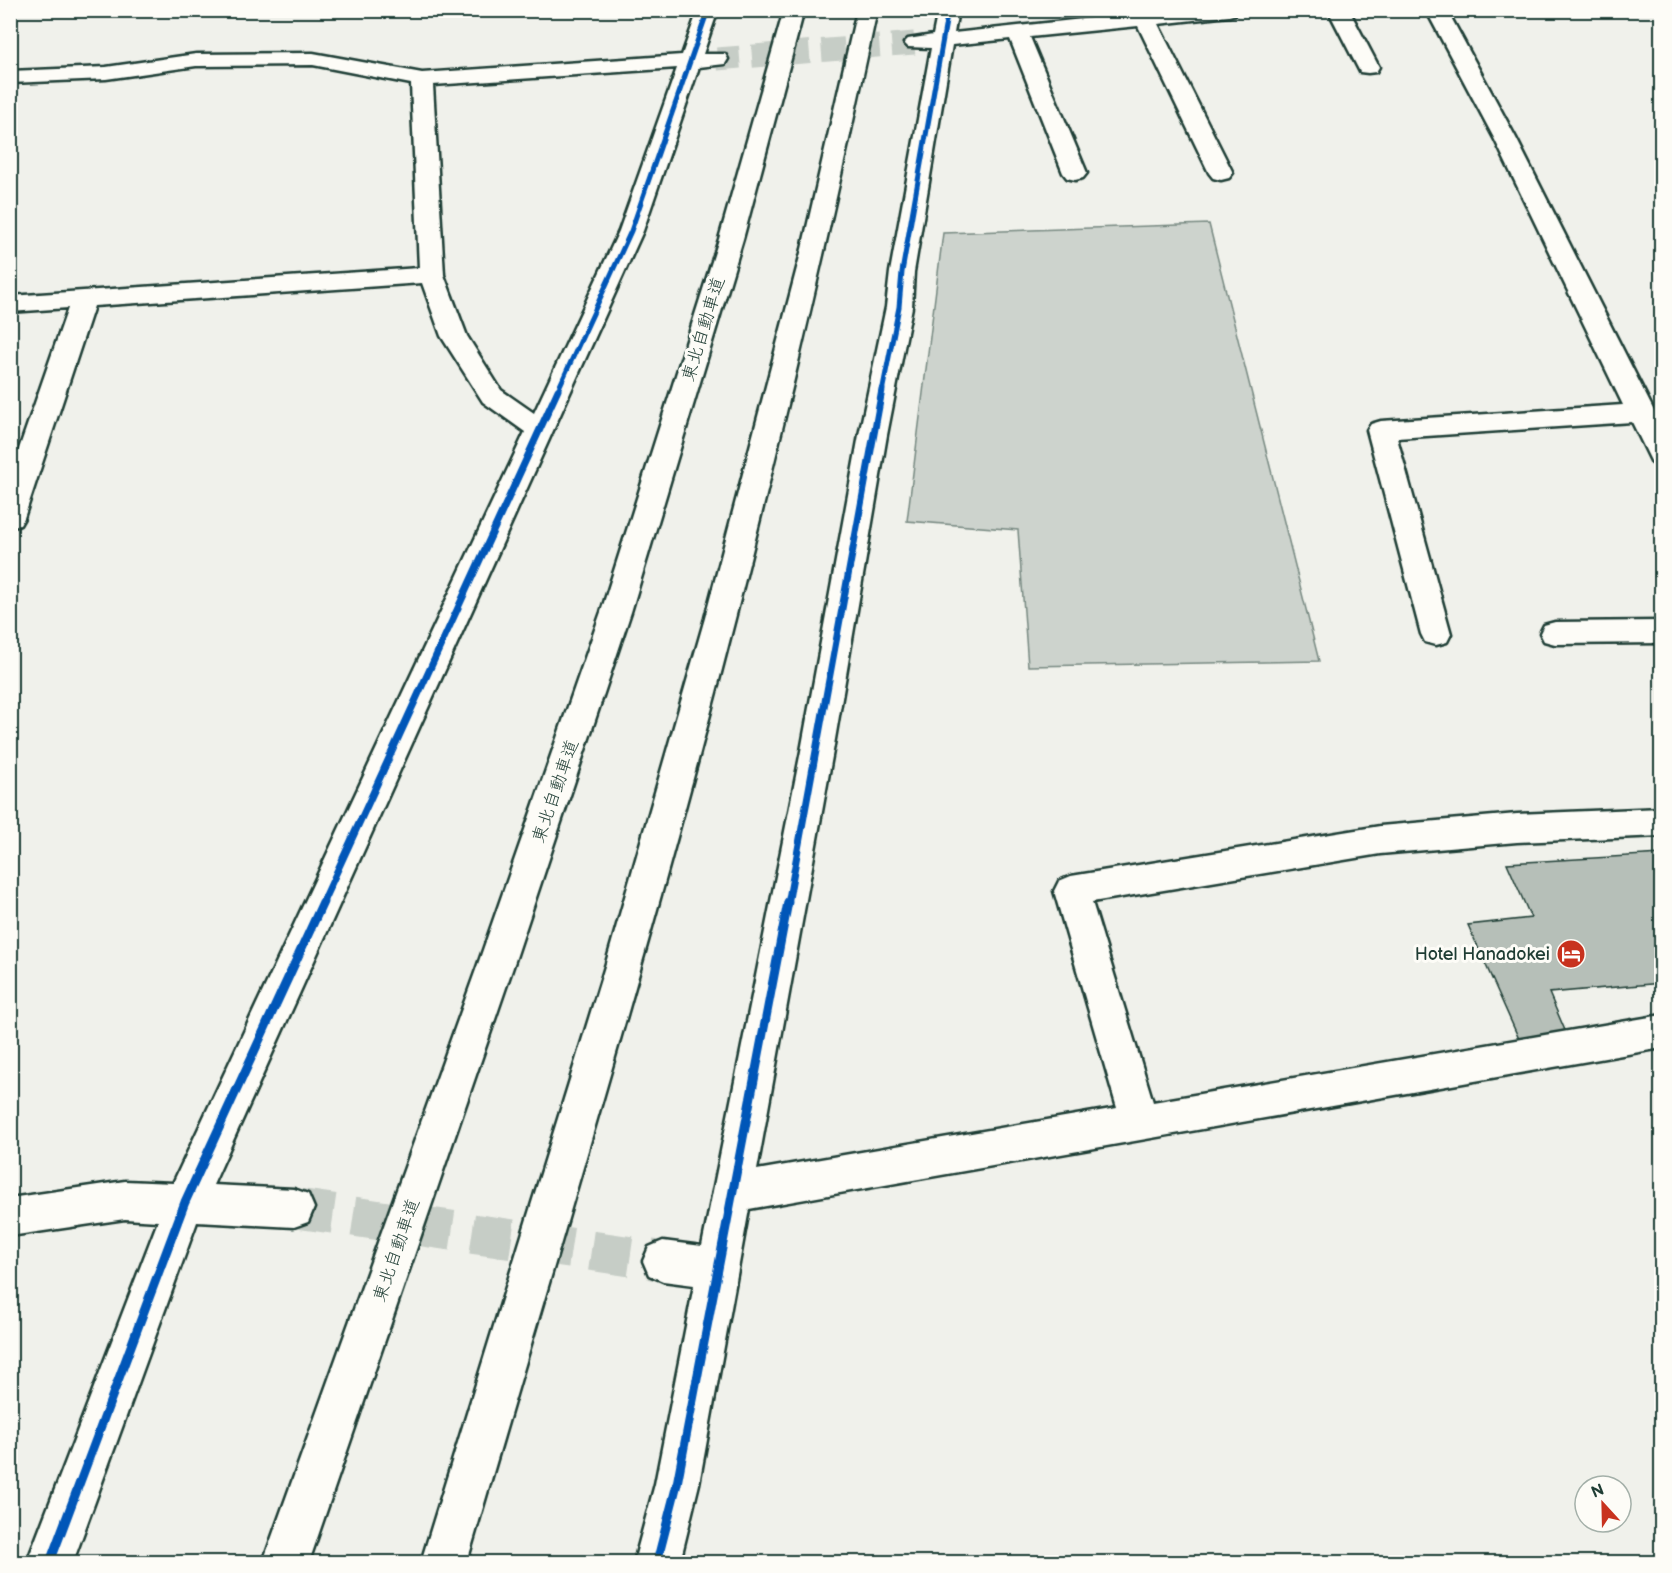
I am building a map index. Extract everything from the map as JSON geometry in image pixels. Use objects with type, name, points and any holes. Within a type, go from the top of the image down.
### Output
[{"type":"main road","points":[[50,1563],[185,1202],[631,231],[704,60],[708,10]]},
{"type":"main road","name":"東北自動車道","points":[[286,1563],[499,956],[616,612],[731,239],[794,10]]},
{"type":"main road","points":[[444,1563],[624,963],[720,618],[814,249],[867,10]]},
{"type":"main road","points":[[657,1563],[677,1484],[817,751],[873,435],[899,307],[935,31],[1017,32],[1145,19],[1173,13],[1229,10]]},
{"type":"main road","points":[[1338,10],[1368,67]]},
{"type":"main road","points":[[1436,10],[1505,138],[1626,386],[1650,406],[1662,456]]},
{"type":"main road","points":[[1145,19],[1221,173]]},
{"type":"main road","points":[[1017,32],[1075,173]]},
{"type":"main road","points":[[10,76],[106,73],[196,60],[313,59],[422,79],[704,60]]},
{"type":"main road","points":[[422,79],[432,275],[454,336],[492,396],[540,430]]},
{"type":"main road","points":[[10,304],[432,275]]},
{"type":"main road","points":[[10,518],[84,298]]},
{"type":"main road","points":[[1436,634],[1381,430],[1650,406]]},
{"type":"main road","points":[[1555,633],[1662,632]]},
{"type":"main road","points":[[1140,1122],[1071,891],[1380,840],[1517,828],[1662,822]]},
{"type":"main road","points":[[732,1193],[1662,1031]]},
{"type":"main road","points":[[10,1217],[125,1200],[294,1208]]},
{"type":"main road","points":[[663,1262],[718,1268]]},
{"type":"shaded area","points":[[1209,224],[1319,661],[1028,666],[1018,530],[907,521],[943,233]]},
{"type":"building","name":"Hotel Hanadokei","points":[[1662,854],[1662,983],[1549,993],[1567,1035],[1519,1039],[1468,925],[1531,918],[1507,863]]},
{"type":"tunnel","points":[[717,59],[915,43]]},
{"type":"tunnel","points":[[294,1208],[663,1261]]},
{"type":"cycle path","points":[[50,1562],[185,1202],[631,231],[708,10]]},
{"type":"cycle path","points":[[657,1562],[677,1484],[817,751],[873,435],[899,307],[902,272],[948,10]]},
{"type":"place","name":"Hotel Hanadokei","points":[[1571,954]]}]
